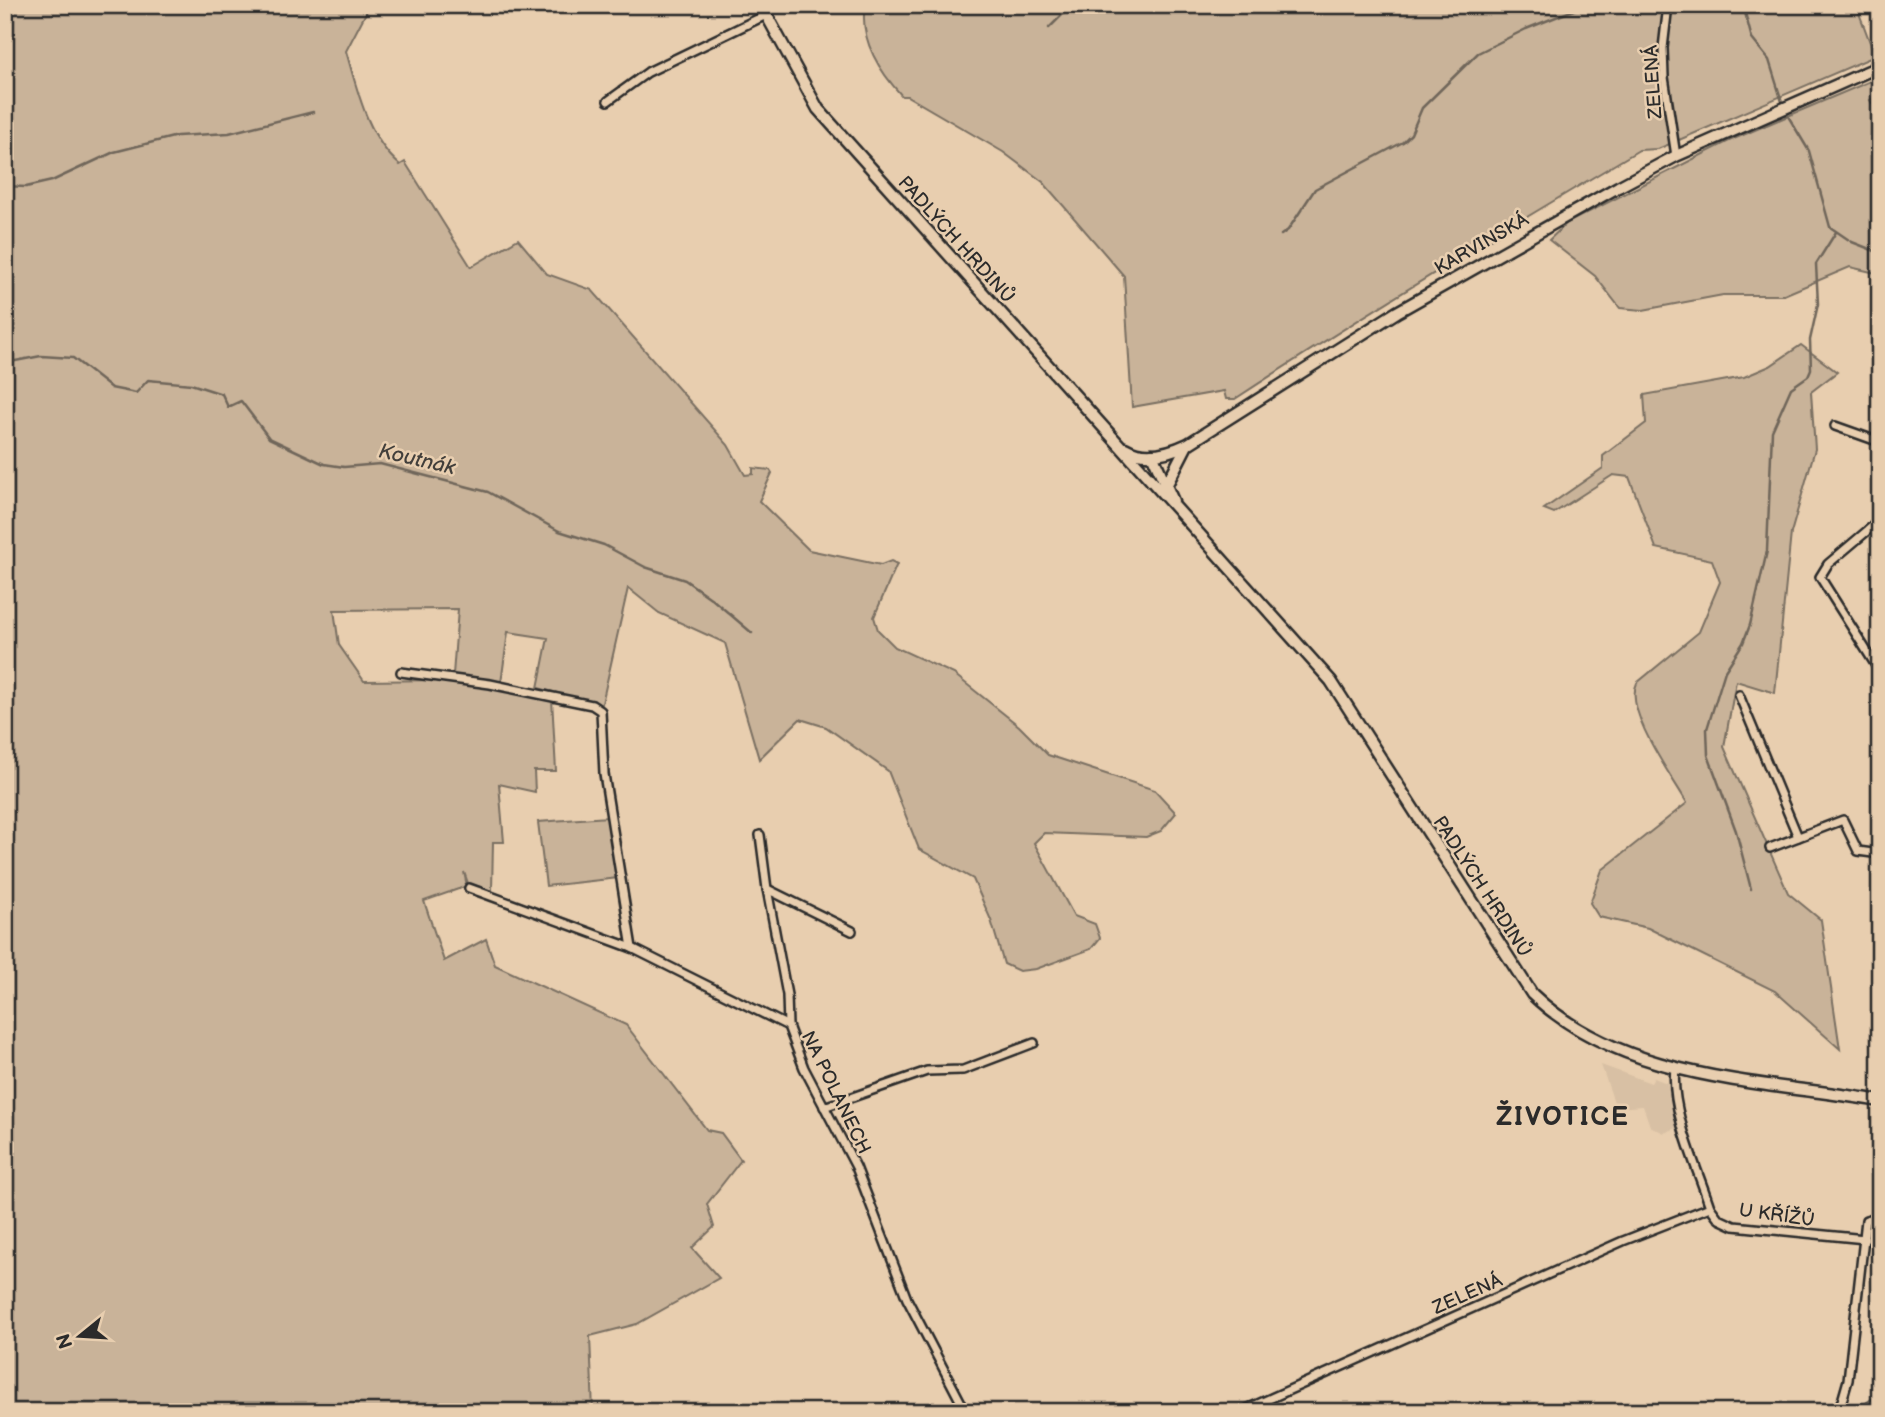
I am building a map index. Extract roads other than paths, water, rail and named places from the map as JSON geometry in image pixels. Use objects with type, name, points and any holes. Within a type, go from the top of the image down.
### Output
[{"type":"main road","name":"PADLÝCH HRDINŮ","points":[[763,10],[818,109],[1331,681],[1532,994],[1560,1018],[1584,1031],[1675,1068],[1880,1101]]},
{"type":"main road","name":"KARVINSKÁ","points":[[1153,454],[1188,444],[1447,282],[1676,156],[1880,66]]},
{"type":"main road","points":[[1114,438],[1130,451],[1153,454],[1147,465],[1150,479]]},
{"type":"main road","points":[[1166,485],[1171,471],[1188,444]]},
{"type":"main road","name":"PADLÝCH HRDINŮ","points":[[1153,454],[1177,508]]},
{"type":"street","name":"ZELENÁ","points":[[1668,5],[1663,48],[1676,156]]},
{"type":"street","points":[[608,101],[648,72],[763,10]]},
{"type":"street","points":[[1835,426],[1880,442]]},
{"type":"street","points":[[1880,520],[1828,564],[1820,577],[1880,672]]},
{"type":"street","points":[[401,672],[490,684],[592,705],[601,711],[604,774],[632,948]]},
{"type":"street","points":[[1740,695],[1798,837]]},
{"type":"street","points":[[1770,848],[1843,820],[1858,851],[1880,854]]},
{"type":"street","points":[[760,835],[787,995],[788,1026]]},
{"type":"street","name":"NA POLANECH","points":[[469,888],[632,948],[788,1026],[824,1107],[856,1167],[907,1299],[967,1412]]},
{"type":"street","points":[[767,889],[852,931]]},
{"type":"street","points":[[824,1107],[927,1071],[963,1070],[1034,1043]]},
{"type":"street","points":[[1675,1068],[1674,1091],[1710,1207]]},
{"type":"street","name":"ZELENÁ","points":[[1240,1412],[1623,1241],[1710,1207]]},
{"type":"street","name":"U KŘÍŽŮ","points":[[1710,1207],[1719,1219],[1734,1226],[1865,1240]]},
{"type":"street","points":[[1835,1412],[1847,1387],[1866,1220],[1880,1216]]},
{"type":"waterway","points":[[5,16],[9,5]]},
{"type":"waterway","points":[[1049,28],[1072,5]]},
{"type":"waterway","points":[[1281,235],[1288,230],[1315,189],[1403,142],[1411,134],[1422,108],[1478,53],[1526,29],[1586,5]]},
{"type":"waterway","points":[[1743,5],[1752,39],[1769,60],[1783,105]]},
{"type":"waterway","points":[[1785,111],[1809,151],[1830,227],[1852,242],[1880,253]]},
{"type":"waterway","points":[[5,186],[26,187],[52,181],[114,152],[177,136],[229,133],[313,112]]},
{"type":"waterway","points":[[1751,889],[1736,831],[1708,755],[1707,729],[1725,671],[1743,643],[1750,625],[1767,551],[1772,431],[1791,388],[1808,376],[1811,369],[1810,340],[1818,304],[1816,264],[1836,232]]},
{"type":"waterway","name":"Koutnák","points":[[5,363],[41,356],[73,358],[111,388],[136,393],[148,380],[191,384],[222,394],[228,407],[241,401],[269,438],[324,464],[344,467],[380,464],[488,492],[559,531],[604,545],[645,567],[685,580],[752,633]]},
{"type":"waterway","points":[[1852,1412],[1880,1394]]},
{"type":"district","name":"ŽIVOTICE","points":[[1563,1116]]}]
